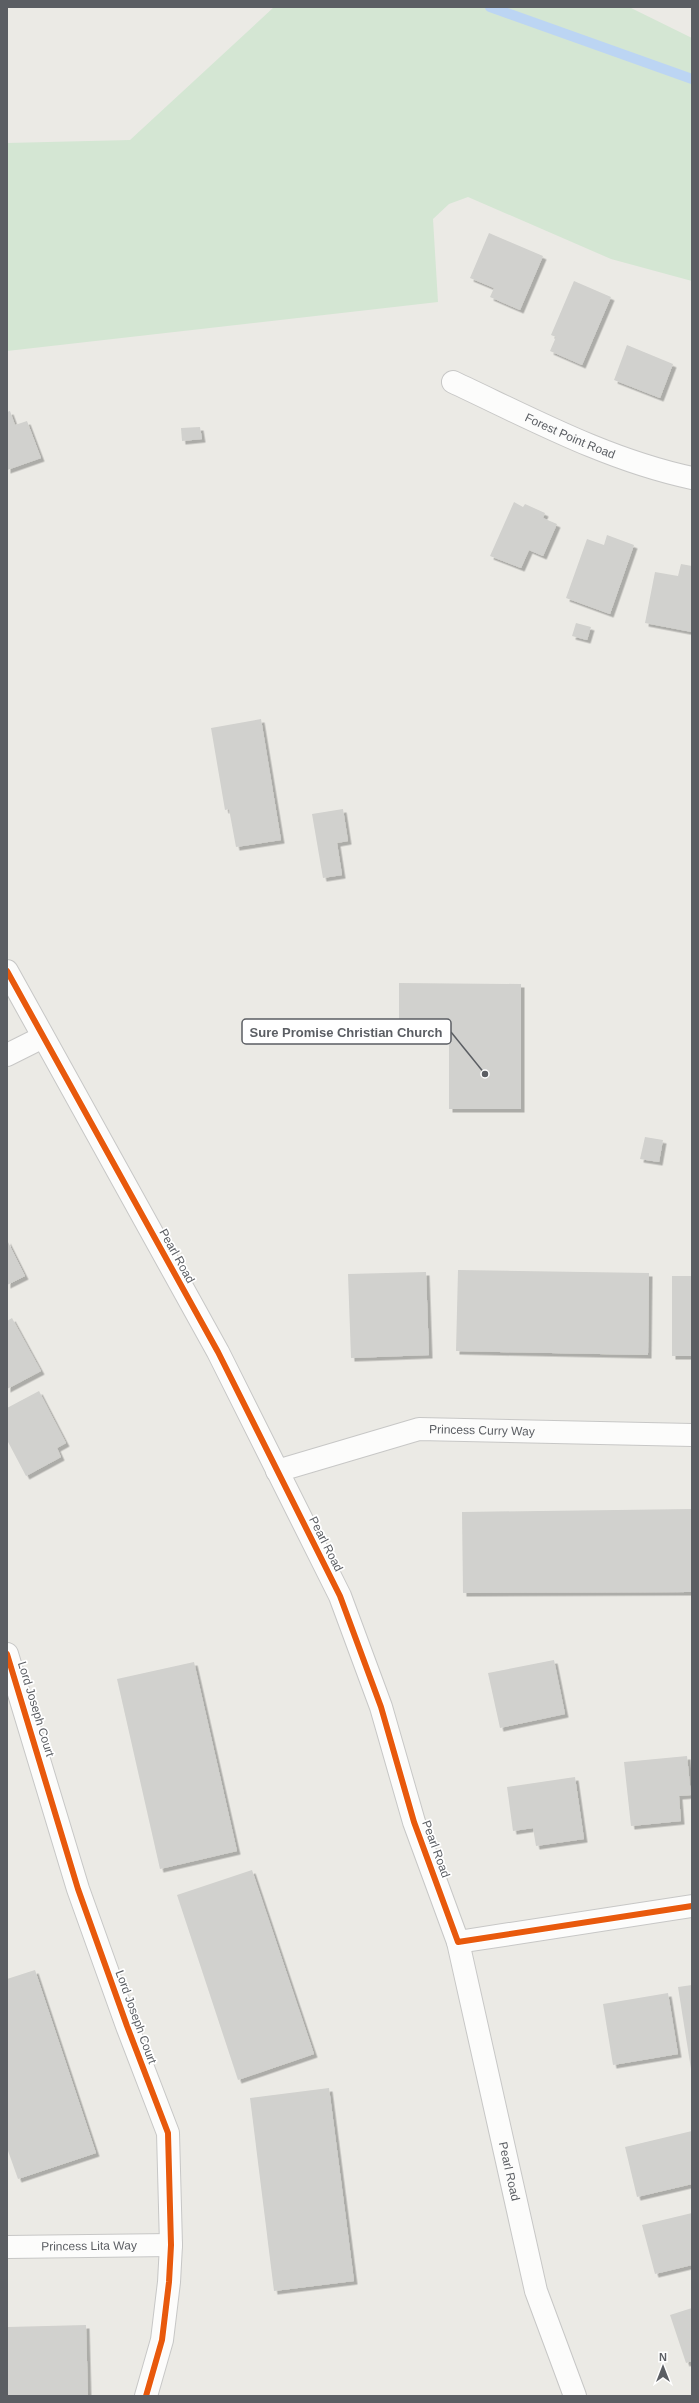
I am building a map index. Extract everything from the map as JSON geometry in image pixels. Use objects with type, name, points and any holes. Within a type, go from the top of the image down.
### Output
[{"type":"street","name":"Forest Point Road","points":[[453,382],[592,447],[671,474],[692,478]]},
{"type":"street","name":"Pearl Road","points":[[7,971],[42,1037],[218,1352],[340,1596],[381,1707],[414,1822],[458,1942],[536,2291],[575,2396]]},
{"type":"street","points":[[7,1055],[42,1037]]},
{"type":"street","name":"Princess Curry Way","points":[[277,1471],[419,1430],[692,1435]]},
{"type":"street","name":"Lord Joseph Court","points":[[7,1654],[78,1889],[126,2026],[168,2133],[171,2246],[162,2340],[146,2396]]},
{"type":"street","points":[[458,1942],[692,1906]]},
{"type":"street","name":"Princess Lita Way","points":[[7,2247],[171,2246]]},
{"type":"green space","points":[[274,7],[629,7],[692,38],[692,281],[611,259],[468,197],[449,204],[433,219],[438,302],[7,351],[7,143],[130,140]]},
{"type":"building","points":[[489,233],[543,256],[520,310],[490,297],[494,288],[470,278]]},
{"type":"building","points":[[574,281],[611,297],[582,365],[550,351],[556,337],[551,335]]},
{"type":"building","points":[[627,345],[673,364],[660,398],[614,380]]},
{"type":"building","points":[[10,411],[15,425],[27,421],[41,458],[7,470],[7,412]]},
{"type":"building","points":[[200,427],[202,439],[182,441],[181,428]]},
{"type":"building","points":[[514,502],[523,507],[525,504],[545,513],[543,518],[557,524],[543,556],[529,550],[521,568],[490,556]]},
{"type":"building","points":[[607,535],[634,545],[610,614],[566,598],[587,539],[604,545]]},
{"type":"building","points":[[681,564],[692,566],[692,632],[645,623],[655,572],[678,576]]},
{"type":"building","points":[[576,623],[591,627],[587,640],[572,636]]},
{"type":"building","points":[[261,719],[281,840],[236,847],[229,809],[225,810],[211,728]]},
{"type":"building","points":[[343,809],[348,841],[337,843],[342,875],[323,878],[312,814]]},
{"type":"building","points":[[399,983],[521,984],[521,1109],[449,1109],[449,1040],[399,1040]]},
{"type":"building","points":[[645,1137],[663,1140],[659,1162],[640,1159]]},
{"type":"building","points":[[7,1240],[25,1276],[7,1285]]},
{"type":"building","points":[[458,1270],[649,1273],[648,1355],[456,1351]]},
{"type":"building","points":[[426,1272],[429,1355],[351,1358],[348,1274]]},
{"type":"building","points":[[672,1276],[692,1276],[692,1356],[672,1356]]},
{"type":"building","points":[[12,1318],[41,1371],[7,1389],[7,1321]]},
{"type":"building","points":[[39,1391],[66,1443],[57,1448],[61,1457],[26,1476],[7,1440],[7,1408]]},
{"type":"building","points":[[692,1509],[692,1592],[463,1593],[462,1512]]},
{"type":"building","points":[[554,1660],[565,1714],[500,1728],[488,1673]]},
{"type":"building","points":[[194,1662],[237,1851],[160,1869],[117,1679]]},
{"type":"building","points":[[687,1756],[691,1795],[679,1796],[681,1821],[631,1826],[624,1762]]},
{"type":"building","points":[[575,1777],[584,1839],[536,1846],[533,1828],[513,1831],[507,1787]]},
{"type":"building","points":[[252,1870],[314,2054],[238,2080],[177,1895]]},
{"type":"building","points":[[35,1970],[96,2153],[18,2179],[7,2148],[7,1979]]},
{"type":"building","points":[[692,1985],[692,2069],[691,2069],[678,1987]]},
{"type":"building","points":[[668,1993],[678,2054],[613,2065],[603,2004]]},
{"type":"building","points":[[329,2088],[354,2281],[274,2291],[250,2098]]},
{"type":"building","points":[[692,2131],[692,2184],[637,2197],[625,2147]]},
{"type":"building","points":[[692,2213],[692,2265],[655,2274],[642,2225]]},
{"type":"building","points":[[692,2308],[692,2361],[686,2363],[670,2315]]},
{"type":"building","points":[[86,2325],[88,2396],[7,2396],[7,2327]]},
{"type":"waterway","points":[[490,7],[692,79]]},
{"type":"cycle path","points":[[7,971],[218,1352],[340,1596],[381,1707],[414,1822],[458,1942],[692,1906]]},
{"type":"cycle path","points":[[7,1654],[78,1889],[127,2026],[168,2133],[171,2245],[169,2282],[162,2340],[146,2396]]},
{"type":"place","name":"Sure Promise Christian Church","points":[[485,1074]]}]
